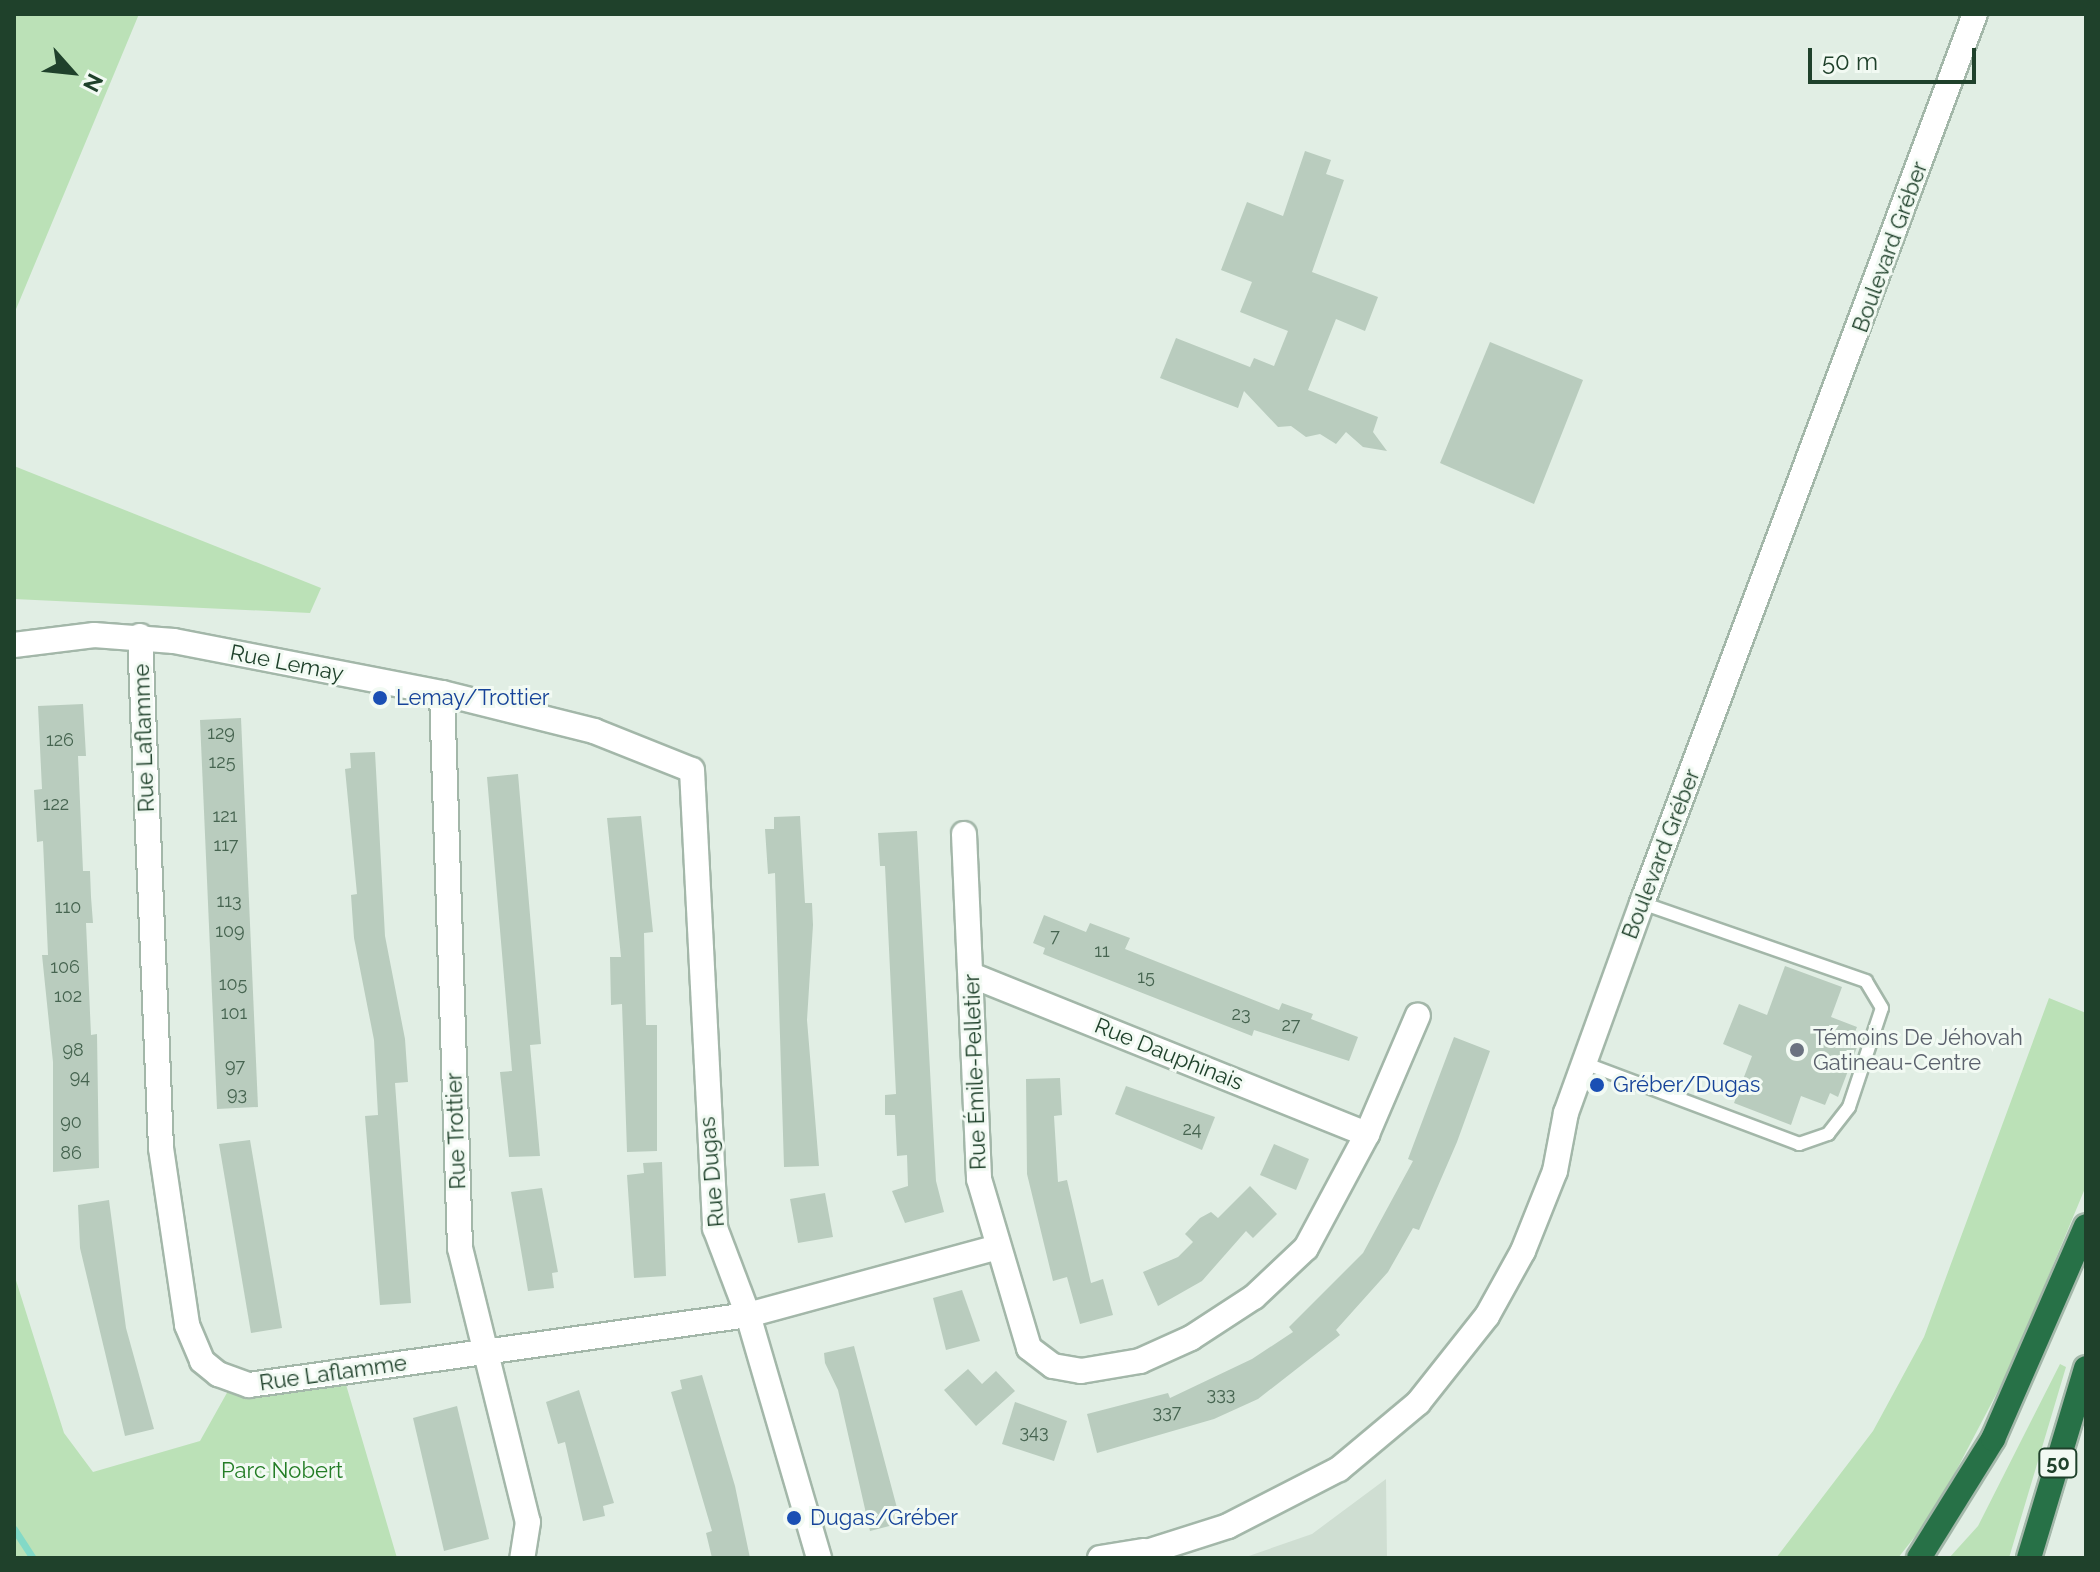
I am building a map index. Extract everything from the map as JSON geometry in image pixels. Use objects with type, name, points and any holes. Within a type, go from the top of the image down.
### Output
[{"type":"highway","points":[[1919,1558],[1993,1439],[2086,1226]]},
{"type":"highway","name":"50","points":[[2029,1558],[2086,1368]]},
{"type":"street","name":"Boulevard Gréber","points":[[1128,1558],[1170,1546],[1265,1510],[1339,1469],[1451,1367],[1523,1251],[1555,1171],[1584,1063],[1642,903],[1975,14]]},
{"type":"street","name":"Rue Lemay","points":[[14,645],[140,636],[442,693],[615,737],[692,770]]},
{"type":"street","name":"Rue Laflamme","points":[[140,636],[161,1148],[192,1344],[218,1374],[249,1385],[748,1315],[998,1247]]},
{"type":"street","name":"Rue Trottier","points":[[442,693],[460,1248],[528,1522],[522,1558]]},
{"type":"street","name":"Rue Dugas","points":[[692,770],[710,1196],[715,1228],[748,1315],[819,1558]]},
{"type":"street","name":"Rue Émile-Pelletier","points":[[964,834],[979,1179],[1029,1348],[1053,1366],[1081,1371],[1140,1361],[1191,1338],[1254,1297],[1306,1248],[1367,1134],[1418,1015]]},
{"type":"street","name":"Rue Dauphinais","points":[[971,975],[1367,1134]]},
{"type":"street","name":"Boulevard Gréber","points":[[1100,1558],[1170,1546]]},
{"type":"lane","points":[[1584,1063],[1799,1144],[1828,1134],[1849,1107],[1882,1008],[1866,981],[1642,903]]},
{"type":"shaded area","points":[[1386,1479],[1387,1558],[1243,1558],[1312,1534]]},
{"type":"green space","points":[[14,14],[139,14],[14,314]]},
{"type":"green space","points":[[14,466],[321,588],[310,613],[14,599]]},
{"type":"green space","points":[[2049,998],[2086,1013],[2086,1186],[2011,1366],[1935,1511],[1898,1558],[1776,1558],[1873,1431],[1924,1337]]},
{"type":"green space","name":"Parc Nobert","points":[[14,1274],[64,1433],[93,1472],[200,1441],[233,1382],[342,1371],[397,1558],[14,1558]]},
{"type":"green space","points":[[2060,1364],[2066,1367],[2009,1558],[1949,1558],[1978,1526]]},
{"type":"building","points":[[1305,151],[1331,160],[1326,174],[1344,180],[1312,272],[1378,297],[1365,331],[1336,319],[1308,390],[1378,417],[1373,432],[1387,451],[1363,447],[1346,432],[1336,444],[1320,434],[1306,437],[1291,426],[1278,427],[1244,391],[1238,408],[1160,378],[1176,338],[1250,367],[1254,358],[1274,366],[1288,331],[1240,312],[1252,282],[1221,270],[1247,202],[1283,216]]},
{"type":"building","points":[[1490,342],[1583,380],[1534,504],[1440,463]]},
{"type":"building","points":[[83,704],[86,756],[78,756],[83,871],[90,871],[93,923],[86,923],[91,1035],[97,1034],[99,1168],[53,1172],[53,1062],[42,955],[48,955],[43,841],[37,842],[34,790],[42,789],[38,706]]},
{"type":"building","points":[[241,718],[258,1107],[217,1109],[200,720]]},
{"type":"building","points":[[375,752],[385,936],[405,1039],[408,1082],[395,1083],[411,1303],[380,1305],[365,1116],[378,1115],[374,1040],[354,938],[351,895],[357,894],[345,769],[351,768],[350,753]]},
{"type":"building","points":[[518,774],[541,1044],[530,1045],[540,1156],[509,1157],[500,1072],[512,1071],[487,777]]},
{"type":"building","points":[[641,816],[653,932],[644,933],[646,1025],[657,1025],[657,1151],[627,1152],[622,1004],[611,1005],[610,957],[621,957],[607,818]]},
{"type":"building","points":[[800,816],[805,903],[812,903],[807,1020],[819,1166],[784,1167],[775,873],[768,874],[765,829],[774,829],[774,817]]},
{"type":"building","points":[[917,831],[936,1181],[944,1212],[905,1223],[892,1191],[908,1186],[907,1155],[897,1156],[895,1115],[885,1115],[885,1095],[896,1094],[885,866],[880,866],[878,833]]},
{"type":"building","points":[[1044,915],[1086,932],[1090,923],[1130,938],[1125,949],[1279,1010],[1282,1003],[1313,1014],[1311,1019],[1358,1037],[1349,1061],[1254,1030],[1252,1036],[1043,954],[1045,948],[1033,943]]},
{"type":"building","name":"Témoins De Jéhovah Gatineau-Centre","points":[[1785,966],[1842,987],[1831,1017],[1857,1027],[1852,1039],[1859,1042],[1838,1097],[1830,1093],[1825,1105],[1801,1096],[1791,1125],[1734,1103],[1752,1056],[1723,1044],[1739,1004],[1767,1015]]},
{"type":"building","points":[[1454,1037],[1490,1051],[1457,1142],[1419,1230],[1413,1228],[1388,1272],[1336,1330],[1340,1335],[1258,1399],[1214,1419],[1097,1453],[1087,1414],[1168,1393],[1170,1398],[1252,1359],[1293,1332],[1289,1327],[1363,1253],[1413,1161],[1408,1159]]},
{"type":"building","points":[[1060,1078],[1062,1115],[1054,1116],[1058,1182],[1067,1180],[1091,1283],[1103,1279],[1113,1315],[1080,1324],[1067,1277],[1053,1281],[1027,1174],[1026,1079]]},
{"type":"building","points":[[1126,1086],[1215,1117],[1202,1150],[1115,1114]]},
{"type":"building","points":[[250,1140],[282,1328],[251,1333],[219,1144]]},
{"type":"building","points":[[1274,1144],[1309,1159],[1296,1190],[1260,1175]]},
{"type":"building","points":[[662,1162],[666,1276],[634,1278],[627,1175],[644,1173],[643,1163]]},
{"type":"building","points":[[1250,1186],[1277,1214],[1253,1238],[1246,1231],[1202,1281],[1158,1306],[1143,1272],[1178,1257],[1193,1242],[1185,1234],[1200,1218],[1211,1212],[1218,1218]]},
{"type":"building","points":[[542,1188],[558,1272],[552,1273],[554,1288],[528,1291],[511,1192]]},
{"type":"building","points":[[825,1193],[833,1237],[798,1243],[790,1199]]},
{"type":"building","points":[[109,1200],[126,1328],[154,1429],[125,1436],[80,1248],[78,1205]]},
{"type":"building","points":[[962,1290],[980,1341],[946,1350],[933,1298]]},
{"type":"building","points":[[854,1346],[901,1523],[870,1531],[838,1390],[825,1363],[824,1353]]},
{"type":"building","points":[[968,1369],[982,1384],[996,1371],[1015,1391],[976,1426],[944,1390]]},
{"type":"building","points":[[702,1375],[735,1486],[750,1558],[712,1558],[706,1533],[712,1531],[671,1392],[682,1389],[680,1380]]},
{"type":"building","points":[[579,1390],[614,1503],[603,1506],[605,1516],[583,1521],[565,1442],[558,1444],[546,1402]]},
{"type":"building","points":[[1015,1402],[1067,1421],[1054,1461],[1002,1444]]},
{"type":"building","points":[[457,1406],[489,1539],[444,1551],[413,1418]]},
{"type":"waterway","points":[[14,1529],[33,1558]]},
{"type":"place","name":"Lemay/Trottier","points":[[380,698]]},
{"type":"place","name":"Témoins De Jéhovah Gatineau-Centre","points":[[1797,1050]]},
{"type":"place","name":"Gréber/Dugas","points":[[1597,1085]]},
{"type":"place","name":"Dugas/Gréber","points":[[794,1518]]}]
